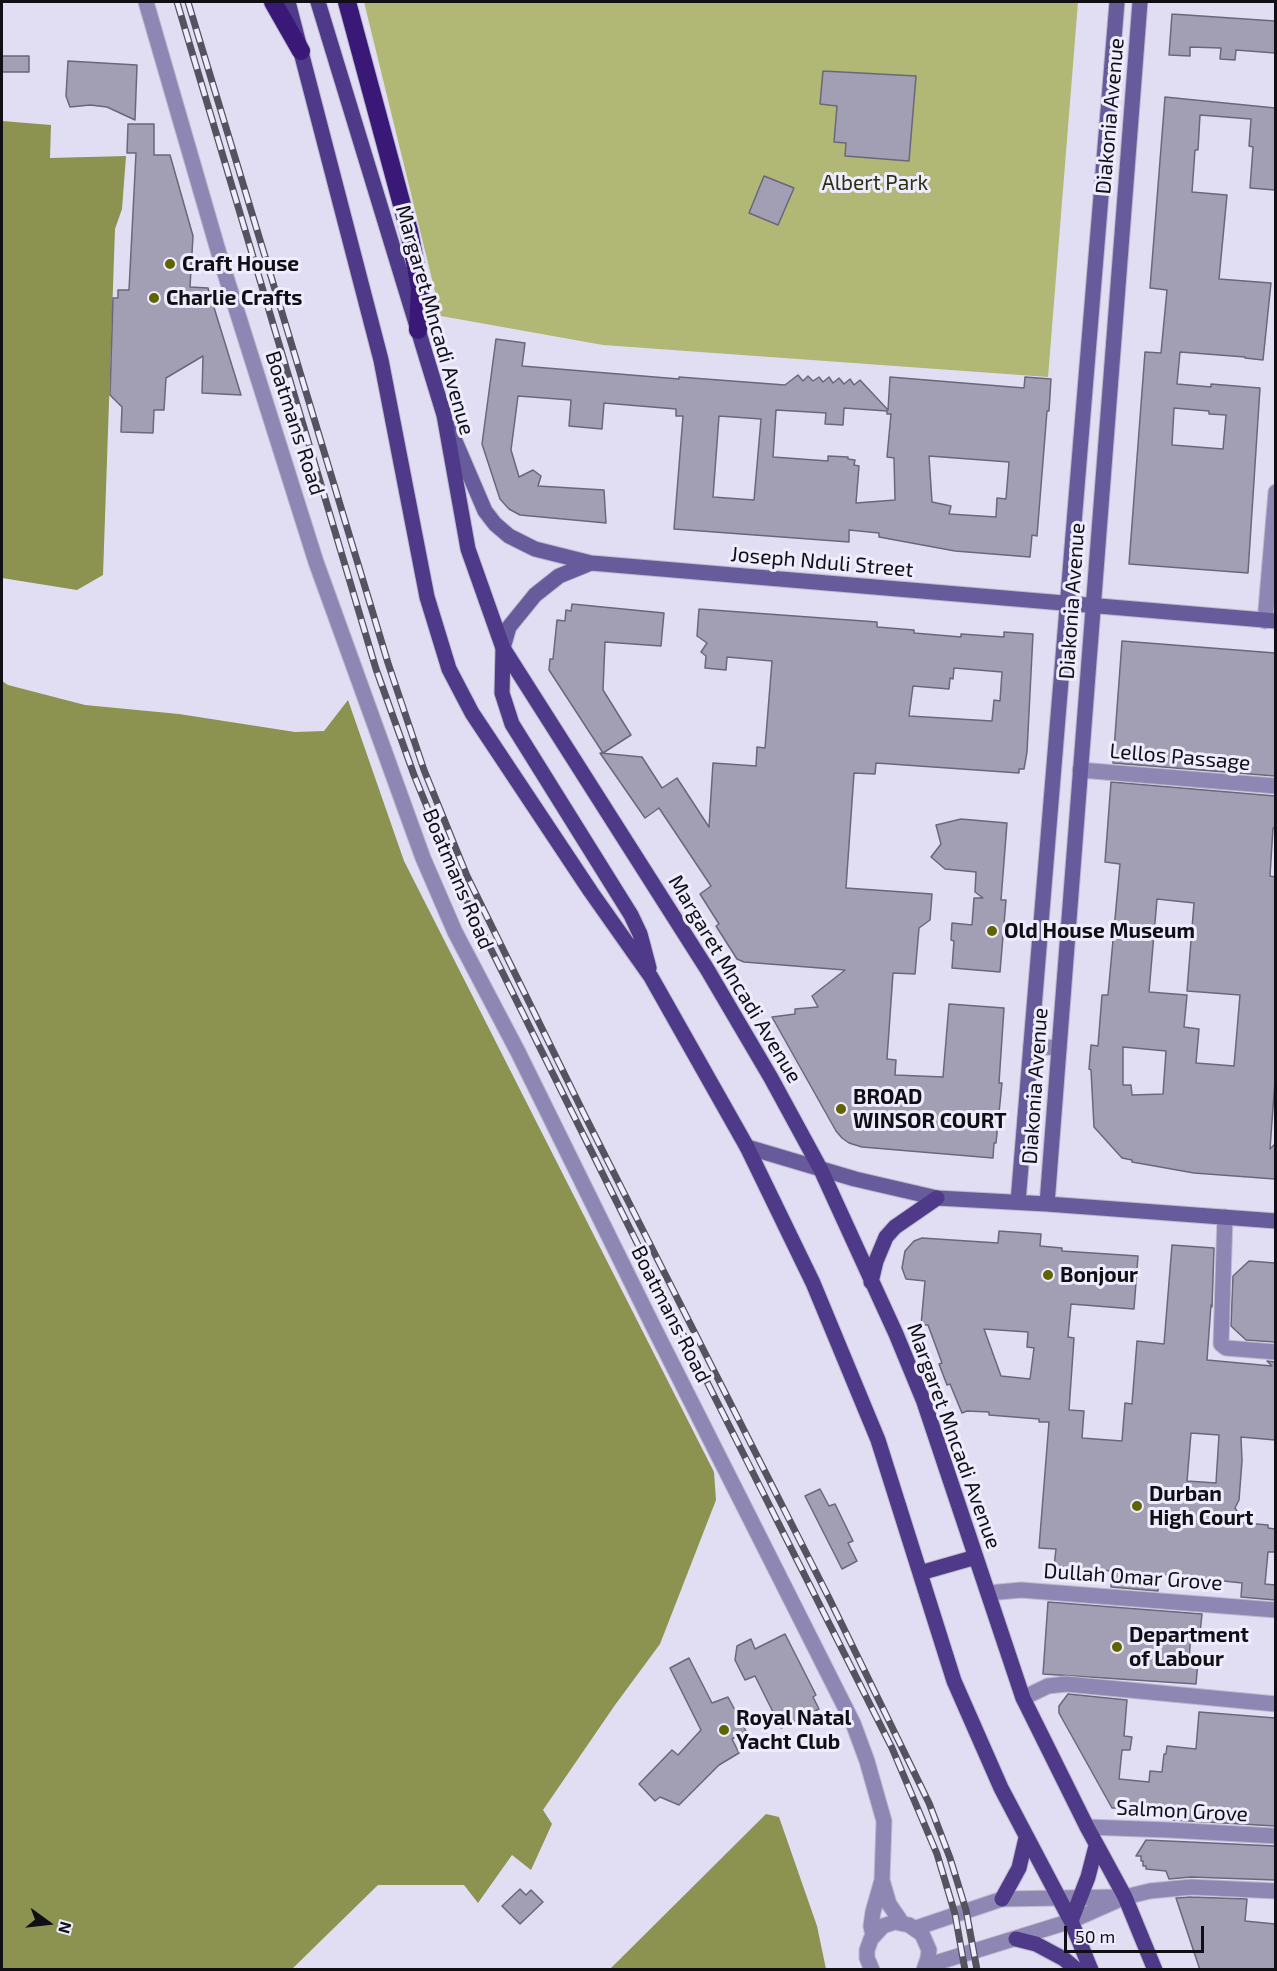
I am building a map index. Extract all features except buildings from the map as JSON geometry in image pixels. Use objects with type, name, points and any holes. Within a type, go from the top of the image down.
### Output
[{"type":"highway","points":[[273,2],[301,51]]},
{"type":"highway","points":[[347,2],[409,231],[420,288],[418,330]]},
{"type":"main road","points":[[288,2],[381,360],[427,597],[449,669],[472,713],[591,892],[651,977],[747,1147],[813,1282],[878,1440],[954,1681],[1000,1788],[1071,1921],[1091,1970]]},
{"type":"main road","name":"Margaret Mncadi Avenue","points":[[318,2],[444,415],[468,549],[503,648],[707,969],[771,1078],[820,1170],[896,1334],[924,1402],[1023,1698],[1096,1846],[1125,1897],[1155,1970]]},
{"type":"main road","points":[[503,648],[502,693],[512,724],[631,915],[640,934],[651,977]]},
{"type":"main road","points":[[871,1282],[876,1261],[886,1238],[896,1227],[937,1198]]},
{"type":"main road","points":[[920,1573],[976,1557]]},
{"type":"main road","points":[[1002,1899],[1019,1868],[1026,1838]]},
{"type":"main road","points":[[1071,1921],[1081,1898],[1096,1846]]},
{"type":"main road","points":[[1016,1939],[1036,1944],[1050,1951],[1077,1970]]},
{"type":"street","name":"Boatmans Road","points":[[146,2],[222,264],[316,562],[423,858],[455,932],[518,1052],[853,1723],[867,1761],[884,1821],[882,1880]]},
{"type":"street","name":"Diakonia Avenue","points":[[1018,1202],[1118,2]]},
{"type":"street","name":"Diakonia Avenue","points":[[1047,1204],[1140,2]]},
{"type":"street","points":[[1093,301],[1116,304]]},
{"type":"street","name":"Joseph Nduli Street","points":[[444,415],[485,511],[495,524],[509,536],[535,549],[591,563],[1270,621]]},
{"type":"street","points":[[1083,420],[1107,422]]},
{"type":"street","points":[[1270,621],[1275,492]]},
{"type":"street","points":[[503,648],[509,627],[535,595],[559,576],[591,563]]},
{"type":"street","name":"Lellos Passage","points":[[1080,770],[1275,786]]},
{"type":"street","points":[[1051,800],[1078,802]]},
{"type":"street","points":[[1031,1046],[1059,1048]]},
{"type":"street","points":[[747,1147],[820,1170],[937,1198],[1275,1221]]},
{"type":"street","points":[[1225,1217],[1221,1344],[1230,1349],[1275,1352]]},
{"type":"street","name":"Dullah Omar Grove","points":[[988,1593],[1020,1590],[1275,1610]]},
{"type":"street","points":[[1023,1698],[1048,1686],[1066,1684],[1275,1704]]},
{"type":"street","name":"Salmon Grove","points":[[1087,1827],[1275,1836]]},
{"type":"street","points":[[882,1880],[889,1904],[926,1941],[929,1950],[925,1968]]},
{"type":"street","points":[[873,1935],[871,1926],[873,1912],[882,1880]]},
{"type":"street","points":[[925,1968],[1071,1921],[1125,1897],[1150,1891],[1191,1887],[1275,1891]]},
{"type":"street","points":[[872,1970],[867,1958],[867,1950],[873,1935],[883,1926],[895,1922],[909,1925],[1002,1899],[1125,1897]]},
{"type":"green space","name":"Albert Park","points":[[364,2],[1078,2],[1048,377],[603,345],[441,316]]},
{"type":"shaded area","points":[[2,121],[51,125],[50,158],[126,156],[122,209],[115,229],[103,575],[77,590],[2,578]]},
{"type":"shaded area","points":[[2,681],[8,685],[85,705],[179,714],[295,732],[324,731],[348,700],[404,861],[714,1472],[716,1500],[660,1644],[543,1810],[552,1824],[531,1870],[512,1855],[478,1903],[464,1885],[378,1885],[292,1969],[2,1969]]},
{"type":"shaded area","points":[[766,1814],[779,1817],[817,1926],[826,1969],[610,1969]]},
{"type":"railway","points":[[177,2],[376,669],[414,775],[458,883],[892,1748],[937,1854],[955,1914],[965,1970]]},
{"type":"railway","points":[[188,2],[388,663],[424,770],[467,876],[585,1116],[829,1598],[929,1803],[950,1858],[966,1910],[977,1970]]},
{"type":"place","name":"Craft House","points":[[170,264]]},
{"type":"place","name":"Charlie Crafts","points":[[154,298]]},
{"type":"place","name":"Old House Museum","points":[[992,931]]},
{"type":"place","name":"BROAD WINSOR COURT","points":[[841,1109]]},
{"type":"place","name":"Bonjour","points":[[1048,1275]]},
{"type":"place","name":"Durban High Court","points":[[1137,1506]]},
{"type":"place","name":"Department of Labour","points":[[1117,1647]]},
{"type":"place","name":"Royal Natal Yacht Club","points":[[724,1730]]}]
